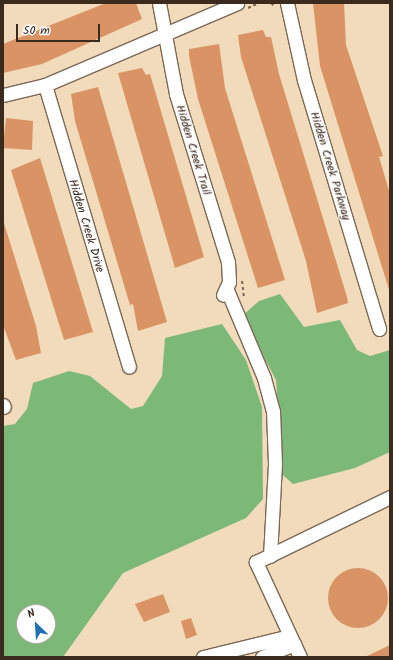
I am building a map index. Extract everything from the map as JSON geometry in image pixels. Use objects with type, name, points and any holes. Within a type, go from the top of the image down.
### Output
[{"type":"street","name":"Hidden Creek Trail","points":[[159,3],[176,94],[228,262],[225,292],[264,378],[273,412],[275,464],[270,556]]},
{"type":"street","name":"Hidden Creek Parkway","points":[[287,3],[304,80],[379,329]]},
{"type":"street","points":[[3,95],[45,85],[164,34],[241,6]]},
{"type":"street","name":"Hidden Creek Drive","points":[[45,85],[129,367]]},
{"type":"street","points":[[300,657],[256,562],[390,497]]},
{"type":"street","points":[[203,657],[292,640]]},
{"type":"street","points":[[262,657],[292,640]]},
{"type":"path","points":[[241,6],[259,3]]},
{"type":"path","points":[[241,278],[244,299]]},
{"type":"green space","points":[[280,294],[304,327],[340,320],[357,350],[370,356],[390,350],[390,452],[355,468],[293,484],[283,475],[276,380],[242,316],[259,301]]},
{"type":"green space","points":[[222,324],[246,360],[262,407],[263,499],[246,518],[123,573],[63,657],[3,657],[3,426],[15,424],[27,409],[33,383],[69,371],[90,376],[131,409],[143,406],[162,376],[165,338]]},
{"type":"building","points":[[106,3],[136,3],[142,19],[42,64],[3,73],[3,44]]},
{"type":"building","points":[[313,3],[344,3],[346,45],[383,156],[379,157],[390,194],[390,293],[320,66]]},
{"type":"building","points":[[263,30],[266,37],[271,37],[279,74],[347,297],[348,303],[317,313],[306,261],[241,57],[238,35]]},
{"type":"building","points":[[219,44],[225,88],[285,280],[258,288],[198,99],[189,56],[189,49]]},
{"type":"building","points":[[142,68],[146,75],[150,74],[204,257],[175,268],[118,73]]},
{"type":"building","points":[[98,87],[167,322],[138,331],[133,304],[130,305],[75,121],[71,94]]},
{"type":"building","points":[[6,118],[33,121],[32,150],[3,148]]},
{"type":"building","points":[[40,158],[93,332],[64,340],[11,170]]},
{"type":"building","points":[[3,220],[36,326],[41,353],[16,360],[3,325]]},
{"type":"building","points":[[352,568],[364,568],[375,573],[383,581],[388,592],[386,610],[375,623],[364,628],[352,628],[341,623],[333,615],[328,604],[328,592],[333,581],[341,573]]},
{"type":"building","points":[[163,594],[170,612],[144,622],[135,604]]},
{"type":"building","points":[[191,618],[197,635],[186,639],[181,621]]},
{"type":"building","points":[[390,645],[390,657],[365,657]]}]
